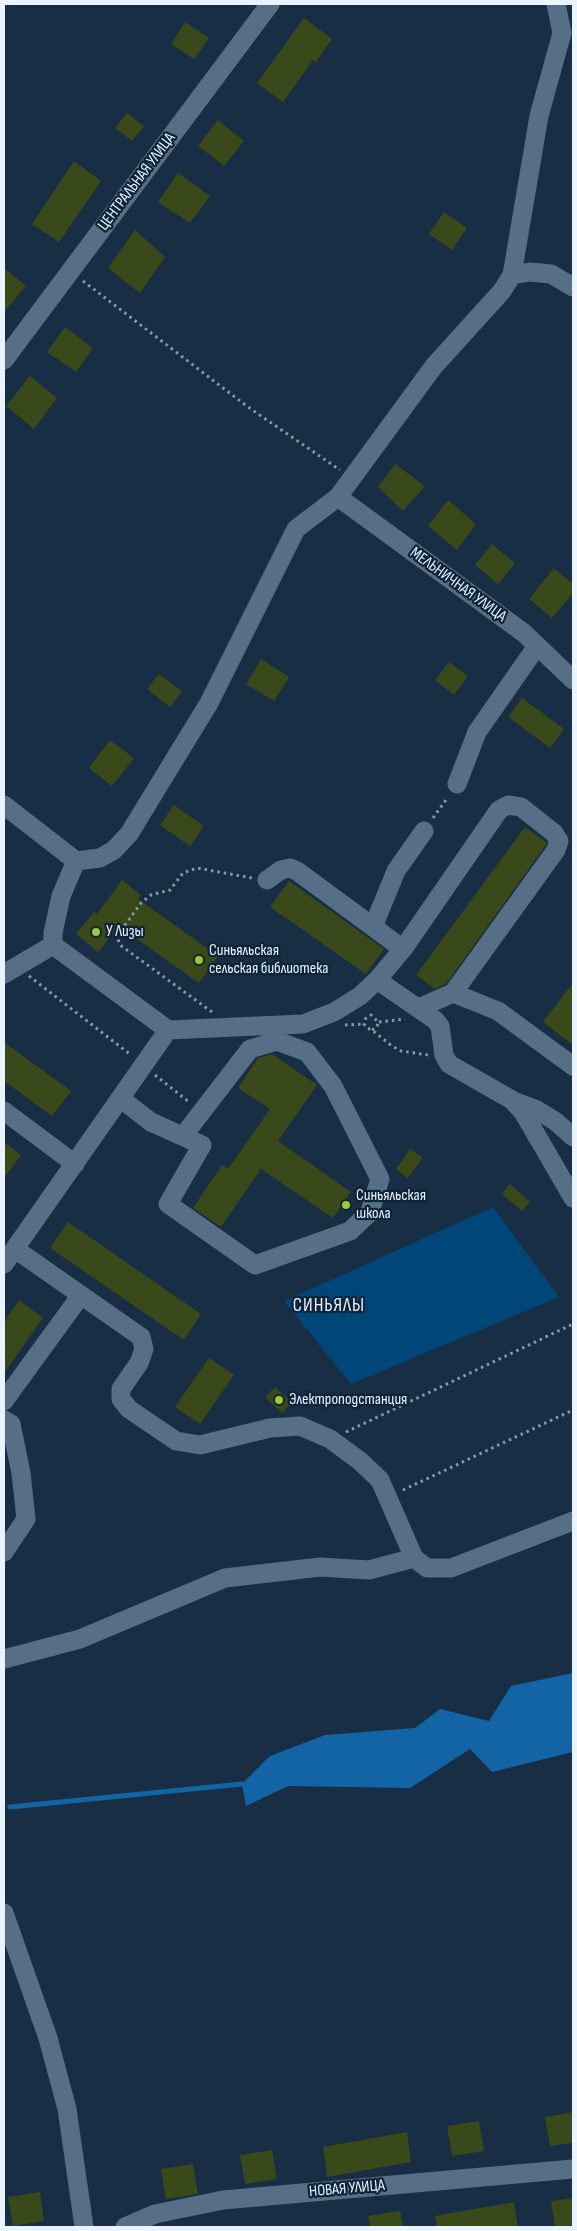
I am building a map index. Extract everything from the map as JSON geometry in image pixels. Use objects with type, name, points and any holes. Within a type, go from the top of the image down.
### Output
[{"type":"street","name":"ЦЕНТРАЛЬНАЯ УЛИЦА","points":[[4,360],[270,4]]},
{"type":"street","points":[[4,805],[76,861],[100,858],[114,850],[129,834],[209,703],[296,529],[338,497],[434,366],[502,291],[512,275],[539,116],[562,33],[556,4]]},
{"type":"street","points":[[512,275],[530,272],[552,274],[573,287]]},
{"type":"street","name":"МЕЛЬНИЧНАЯ УЛИЦА","points":[[338,497],[524,633],[573,680]]},
{"type":"street","points":[[457,784],[478,732],[537,646]]},
{"type":"street","points":[[76,861],[61,896],[52,933],[54,945],[168,1030],[302,1024],[334,1012],[360,996],[378,980],[403,949],[499,810],[508,805],[521,808],[554,833],[558,841],[556,850],[453,993],[419,1008]]},
{"type":"street","points":[[373,927],[396,871],[424,831]]},
{"type":"street","points":[[267,880],[281,870],[290,868],[297,871],[403,949]]},
{"type":"street","points":[[10,970],[54,945]]},
{"type":"street","points":[[378,980],[419,1008],[440,1026],[444,1055],[450,1064],[512,1100],[537,1110],[555,1121],[573,1137]]},
{"type":"street","points":[[453,993],[498,1011],[573,1066]]},
{"type":"street","points":[[168,1030],[9,1257],[81,1295],[141,1337],[144,1349],[139,1363],[121,1389],[121,1398],[129,1409],[176,1441],[200,1445],[270,1428],[300,1426],[330,1439],[360,1461],[380,1480],[414,1558],[427,1568],[451,1568],[573,1521]]},
{"type":"street","points":[[120,1098],[151,1122],[202,1146],[168,1204],[254,1265],[350,1232],[370,1212],[380,1180],[333,1086],[307,1052],[277,1041],[250,1049],[183,1136]]},
{"type":"street","points":[[512,1100],[523,1112],[573,1198]]},
{"type":"street","points":[[4,1111],[75,1164]]},
{"type":"street","points":[[4,1401],[81,1295]]},
{"type":"street","points":[[4,1420],[11,1424],[21,1473],[26,1519],[4,1552]]},
{"type":"street","points":[[4,1659],[80,1640],[225,1578],[320,1567],[369,1570],[414,1558]]},
{"type":"street","points":[[4,1913],[48,2038],[67,2109],[84,2227]]},
{"type":"street","name":"НОВАЯ УЛИЦА","points":[[124,2227],[155,2214],[223,2200],[573,2169]]},
{"type":"path","points":[[70,272],[248,407],[352,478]]},
{"type":"path","points":[[424,831],[457,784]]},
{"type":"path","points":[[224,1026],[210,1010],[120,945],[117,936],[141,903],[151,895],[170,890],[182,873],[197,868],[267,880]]},
{"type":"path","points":[[10,970],[143,1065],[201,1112]]},
{"type":"path","points":[[372,1030],[377,1027],[378,1022],[371,1015],[366,1018],[364,1024],[367,1028],[401,1051],[431,1056],[450,1064]]},
{"type":"path","points":[[330,1439],[573,1324]]},
{"type":"path","points":[[389,1497],[573,1410]]},
{"type":"shaded area","points":[[493,1207],[559,1297],[351,1384],[284,1301]]},
{"type":"shaded area","points":[[573,1673],[573,1752],[492,1772],[470,1749],[410,1788],[288,1786],[246,1806],[242,1784],[270,1756],[325,1735],[415,1728],[440,1709],[489,1721],[511,1686]]},
{"type":"building","points":[[304,18],[332,39],[316,62],[313,60],[283,102],[257,83]]},
{"type":"building","points":[[185,22],[209,38],[194,59],[171,44]]},
{"type":"building","points":[[127,113],[144,126],[132,141],[115,128]]},
{"type":"building","points":[[218,120],[244,141],[224,166],[198,146]]},
{"type":"building","points":[[74,161],[101,181],[59,242],[32,224]]},
{"type":"building","points":[[178,173],[210,196],[190,223],[158,202]]},
{"type":"building","points":[[444,212],[467,228],[452,250],[429,234]]},
{"type":"building","points":[[135,230],[165,257],[140,293],[108,268]]},
{"type":"building","points":[[4,268],[26,286],[4,312]]},
{"type":"building","points":[[65,327],[93,348],[76,372],[47,352]]},
{"type":"building","points":[[30,376],[57,398],[34,429],[6,406]]},
{"type":"building","points":[[395,464],[425,486],[403,511],[378,487]]},
{"type":"building","points":[[448,500],[476,524],[457,550],[428,526]]},
{"type":"building","points":[[492,544],[515,563],[498,584],[475,565]]},
{"type":"building","points":[[554,568],[573,584],[573,593],[552,618],[529,599]]},
{"type":"building","points":[[261,659],[289,677],[274,701],[246,684]]},
{"type":"building","points":[[449,662],[468,676],[454,695],[435,680]]},
{"type":"building","points":[[159,674],[182,691],[170,707],[147,689]]},
{"type":"building","points":[[522,698],[564,729],[550,748],[508,717]]},
{"type":"building","points":[[110,740],[134,758],[112,786],[89,768]]},
{"type":"building","points":[[174,805],[204,826],[190,846],[160,825]]},
{"type":"building","points":[[525,827],[547,843],[546,845],[446,984],[435,989],[416,975]]},
{"type":"building","points":[[122,880],[141,895],[138,899],[218,956],[199,983],[119,926],[98,952],[76,934],[94,912],[97,914]]},
{"type":"building","points":[[289,881],[384,949],[366,974],[270,907]]},
{"type":"building","points":[[573,983],[573,1045],[543,1022]]},
{"type":"building","points":[[4,1042],[71,1091],[52,1116],[4,1081]]},
{"type":"building","points":[[272,1054],[317,1085],[278,1141],[351,1192],[333,1218],[261,1169],[221,1227],[193,1208],[222,1165],[228,1169],[270,1109],[238,1088],[258,1058]]},
{"type":"building","points":[[4,1142],[21,1155],[4,1178]]},
{"type":"building","points":[[410,1149],[423,1158],[408,1178],[396,1169]]},
{"type":"building","points":[[510,1184],[530,1202],[522,1211],[502,1194]]},
{"type":"building","points":[[68,1222],[201,1314],[184,1340],[50,1248]]},
{"type":"building","points":[[19,1300],[43,1318],[4,1373],[4,1322]]},
{"type":"building","points":[[209,1358],[234,1375],[200,1424],[175,1407]]},
{"type":"building","name":"Электроподстанция","points":[[275,1387],[292,1403],[282,1413],[265,1397]]},
{"type":"building","points":[[573,2112],[573,2143],[550,2146],[545,2117]]},
{"type":"building","points":[[479,2121],[484,2151],[452,2156],[447,2126]]},
{"type":"building","points":[[407,2132],[411,2162],[327,2177],[323,2147]]},
{"type":"building","points":[[272,2150],[277,2179],[245,2184],[240,2155]]},
{"type":"building","points":[[193,2164],[198,2194],[166,2199],[161,2169]]},
{"type":"building","points":[[40,2192],[44,2221],[13,2226],[8,2197]]},
{"type":"building","points":[[573,2198],[573,2227],[555,2227],[551,2201]]},
{"type":"building","points":[[514,2202],[518,2227],[437,2227],[435,2216]]},
{"type":"building","points":[[400,2211],[403,2227],[370,2227],[368,2216]]},
{"type":"waterway","points":[[10,1807],[242,1784]]},
{"type":"place","name":"У Лизы","points":[[96,932]]},
{"type":"place","name":"Синьяльская сельская библиотека","points":[[199,960]]},
{"type":"place","name":"Синьяльская школа","points":[[346,1205]]},
{"type":"place","name":"Электроподстанция","points":[[279,1400]]},
{"type":"district","name":"СИНЬЯЛЫ","points":[[329,1306]]}]
